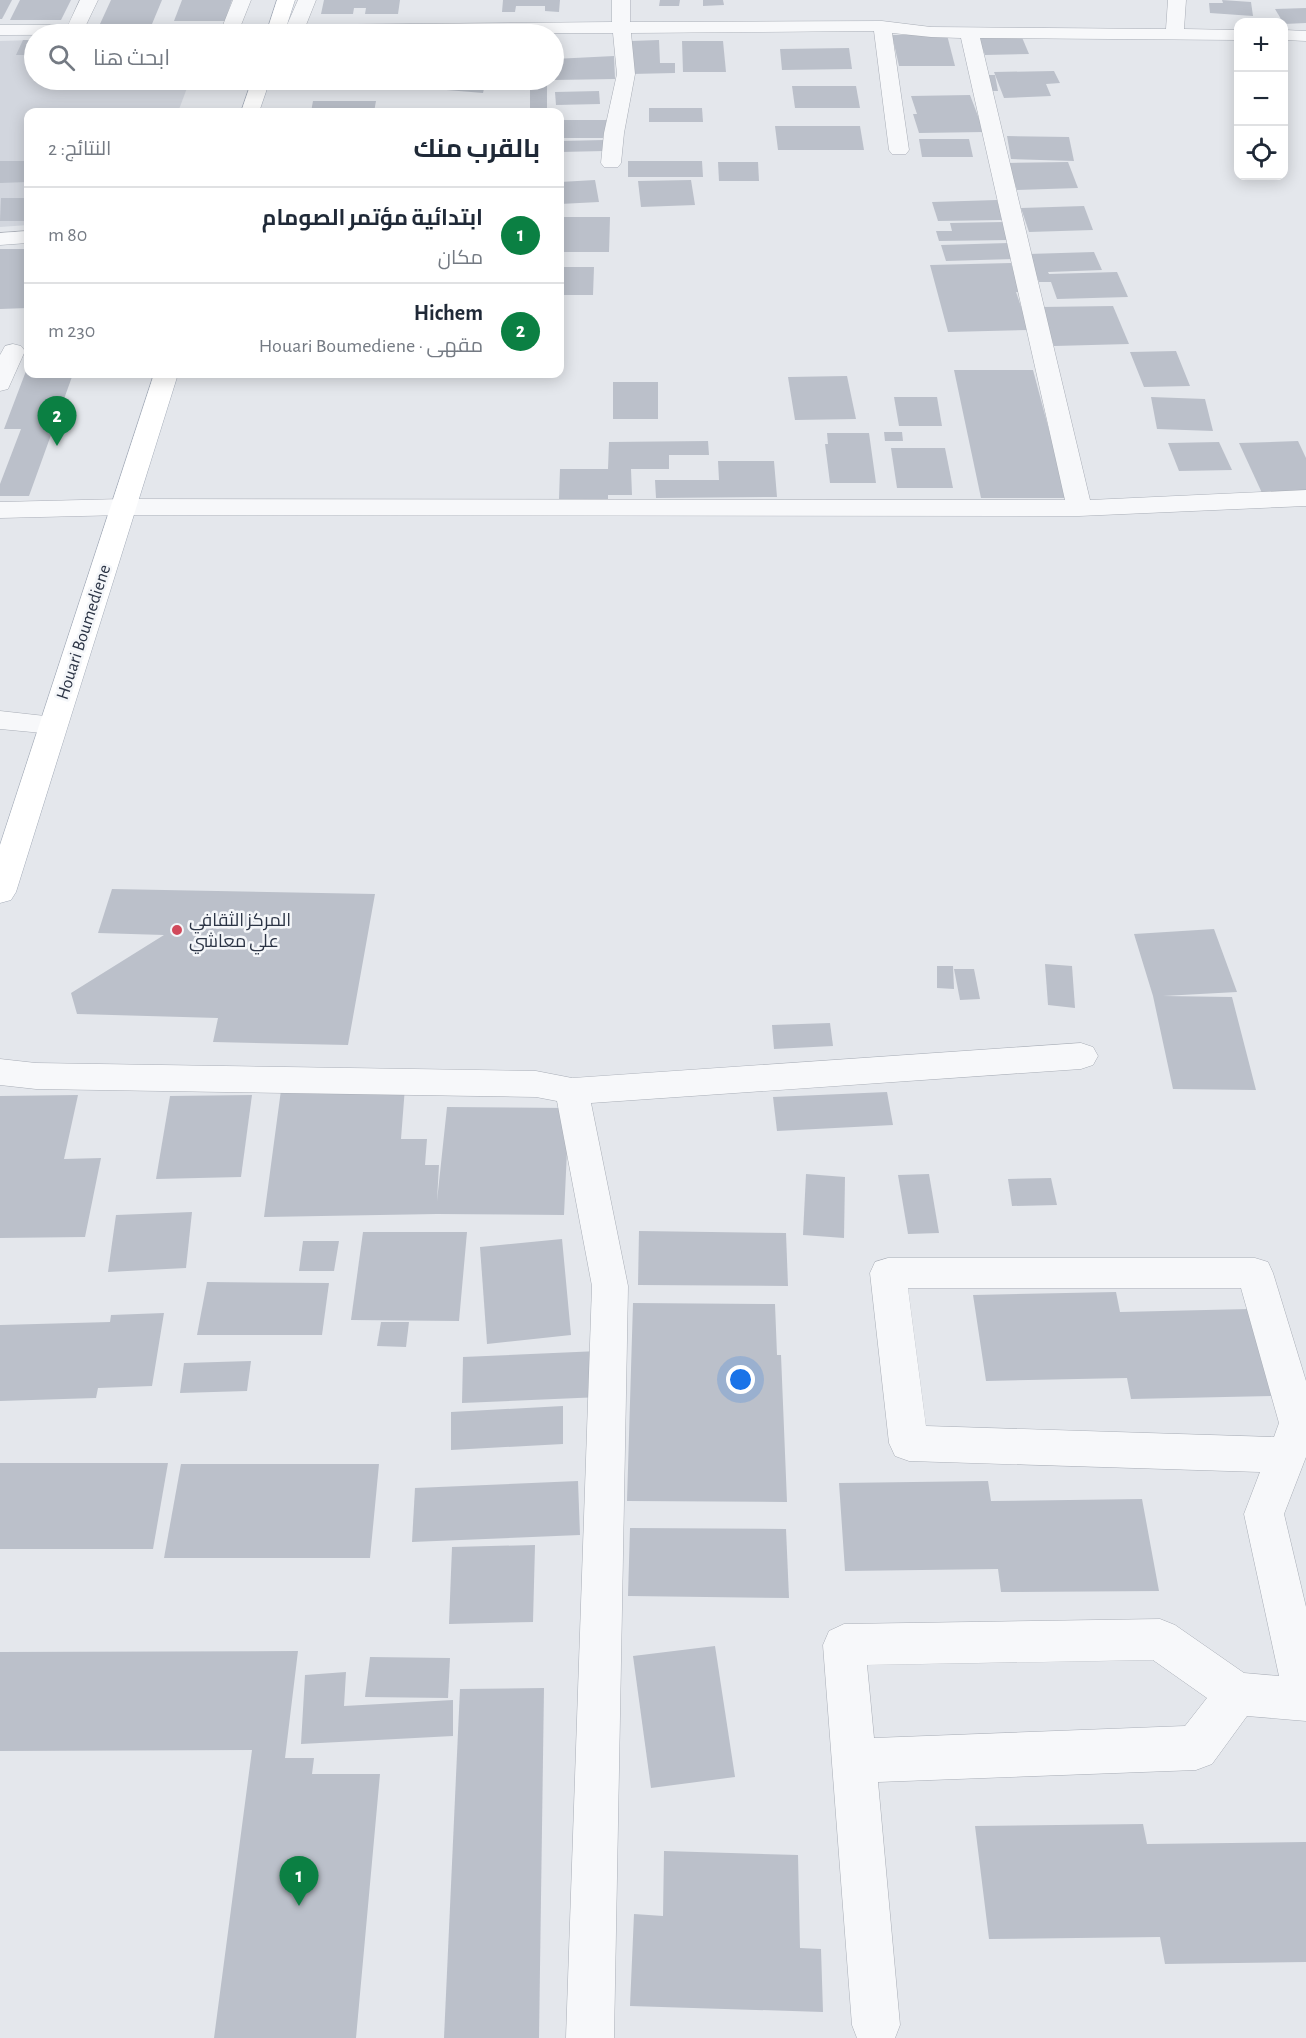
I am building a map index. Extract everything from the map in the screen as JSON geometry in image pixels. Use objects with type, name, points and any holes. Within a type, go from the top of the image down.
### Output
[{"type":"main road","points":[[283,24],[286,0]]},
{"type":"main road","points":[[251,108],[258,90]]},
{"type":"main road","name":"Houari Boumediene","points":[[0,892],[165,378]]},
{"type":"street","points":[[78,24],[89,0]]},
{"type":"street","points":[[233,24],[242,0]]},
{"type":"street","points":[[295,24],[300,21],[307,0]]},
{"type":"street","points":[[611,162],[614,133],[626,74],[621,0]]},
{"type":"street","points":[[1175,33],[1177,0]]},
{"type":"street","points":[[448,24],[450,9]]},
{"type":"street","points":[[564,27],[621,26],[750,17],[882,26],[931,32],[1234,34]]},
{"type":"street","points":[[882,26],[899,150]]},
{"type":"street","points":[[0,30],[24,30]]},
{"type":"street","points":[[969,31],[1079,508]]},
{"type":"street","points":[[1288,35],[1306,36]]},
{"type":"street","points":[[0,239],[24,237]]},
{"type":"street","points":[[0,384],[14,351]]},
{"type":"street","points":[[0,510],[123,507],[1079,508],[1306,498]]},
{"type":"street","points":[[0,720],[53,725]]},
{"type":"street","points":[[0,1072],[36,1076],[536,1084],[573,1091],[1081,1056]]},
{"type":"street","points":[[573,1091],[610,1286],[590,2038]]},
{"type":"street","points":[[876,2025],[844,1645],[1160,1639],[1238,1694],[1306,1700],[1264,1514],[1287,1455],[1299,1423],[1255,1274],[888,1273],[909,1443],[1287,1455]]},
{"type":"street","points":[[854,1761],[1196,1748],[1238,1694]]},
{"type":"shaded area","points":[[24,40],[24,90],[186,90],[180,108],[24,108],[24,225],[0,227],[0,41]]},
{"type":"building","points":[[0,0],[12,0],[2,19],[0,19]]},
{"type":"building","points":[[20,0],[71,0],[61,20],[10,20]]},
{"type":"building","points":[[111,0],[162,0],[152,24],[100,24]]},
{"type":"building","points":[[182,0],[232,0],[225,21],[174,21]]},
{"type":"building","points":[[324,0],[400,0],[398,14],[365,14],[366,8],[354,8],[353,14],[321,14]]},
{"type":"building","points":[[503,0],[560,0],[559,12],[545,11],[545,6],[516,6],[515,12],[502,12]]},
{"type":"building","points":[[660,0],[680,0],[679,6],[659,6]]},
{"type":"building","points":[[703,0],[723,0],[724,5],[703,6]]},
{"type":"building","points":[[1222,0],[1251,2],[1253,16],[1210,13],[1209,3],[1223,3]]},
{"type":"building","points":[[1306,8],[1306,23],[1288,24],[1288,18],[1280,18],[1275,9]]},
{"type":"building","points":[[892,35],[947,35],[955,66],[899,66]]},
{"type":"building","points":[[1021,35],[1029,54],[985,55],[978,36]]},
{"type":"building","points":[[23,40],[24,40],[24,55],[16,55]]},
{"type":"building","points":[[659,40],[660,63],[675,63],[675,73],[631,74],[631,41]]},
{"type":"building","points":[[682,41],[723,41],[726,72],[683,72]]},
{"type":"building","points":[[849,48],[852,69],[782,70],[780,49]]},
{"type":"building","points":[[614,56],[615,79],[564,80],[564,58]]},
{"type":"building","points":[[1054,71],[1060,83],[1046,84],[1051,96],[1004,98],[994,72]]},
{"type":"building","points":[[982,75],[995,75],[998,91],[985,91]]},
{"type":"building","points":[[792,86],[856,86],[860,108],[795,108]]},
{"type":"building","points":[[447,90],[484,90],[483,93]]},
{"type":"building","points":[[530,90],[547,90],[547,108],[530,108]]},
{"type":"building","points":[[599,91],[600,104],[556,105],[555,92]]},
{"type":"building","points":[[970,95],[984,132],[919,133],[913,114],[917,114],[911,96]]},
{"type":"building","points":[[313,101],[376,101],[375,108],[312,108]]},
{"type":"building","points":[[649,108],[702,108],[703,122],[649,122]]},
{"type":"building","points":[[564,120],[607,120],[606,138],[564,138]]},
{"type":"building","points":[[775,126],[860,126],[864,150],[778,150]]},
{"type":"building","points":[[1007,136],[1069,137],[1074,161],[1011,159]]},
{"type":"building","points":[[919,139],[969,139],[973,157],[922,157]]},
{"type":"building","points":[[604,140],[605,151],[564,152],[564,141]]},
{"type":"building","points":[[0,161],[24,161],[24,182],[0,183]]},
{"type":"building","points":[[628,161],[702,161],[703,177],[628,177]]},
{"type":"building","points":[[718,162],[758,162],[759,181],[719,181]]},
{"type":"building","points":[[1068,162],[1078,188],[1017,190],[1008,163]]},
{"type":"building","points":[[595,180],[599,202],[564,204],[564,182]]},
{"type":"building","points":[[691,180],[695,205],[641,207],[638,181]]},
{"type":"building","points":[[1,198],[24,198],[24,221],[0,221]]},
{"type":"building","points":[[997,200],[1003,220],[938,221],[932,202]]},
{"type":"building","points":[[1084,206],[1093,230],[1029,232],[1021,208]]},
{"type":"building","points":[[564,217],[610,217],[609,252],[564,252]]},
{"type":"building","points":[[1004,222],[1010,240],[939,241],[936,231],[952,231],[950,223]]},
{"type":"building","points":[[1008,243],[1014,259],[946,261],[941,245]]},
{"type":"building","points":[[0,249],[24,249],[24,308],[0,309]]},
{"type":"building","points":[[1094,252],[1102,270],[1048,272],[1049,274],[1117,272],[1128,297],[1057,299],[1051,282],[1039,282],[1028,254]]},
{"type":"building","points":[[1011,263],[1020,292],[1016,292],[1029,330],[948,332],[930,265]]},
{"type":"building","points":[[564,267],[594,267],[593,295],[564,295]]},
{"type":"building","points":[[1113,306],[1129,344],[1054,346],[1041,307]]},
{"type":"building","points":[[1176,351],[1190,386],[1144,387],[1130,352]]},
{"type":"building","points":[[954,370],[1033,370],[1067,498],[981,498]]},
{"type":"building","points":[[24,376],[72,378],[29,496],[0,496],[0,484],[21,429],[4,429]]},
{"type":"building","points":[[847,376],[856,419],[795,420],[788,377]]},
{"type":"building","points":[[613,382],[658,382],[658,419],[613,419]]},
{"type":"building","points":[[894,397],[937,397],[942,426],[899,426]]},
{"type":"building","points":[[1151,397],[1205,399],[1213,431],[1157,429]]},
{"type":"building","points":[[884,432],[902,432],[903,441],[885,441]]},
{"type":"building","points":[[827,433],[869,433],[876,483],[830,483],[825,444],[828,444]]},
{"type":"building","points":[[708,441],[709,455],[669,455],[669,469],[631,469],[632,495],[608,495],[608,499],[559,499],[560,469],[608,469],[609,442]]},
{"type":"building","points":[[1298,441],[1306,458],[1306,492],[1262,493],[1239,443]]},
{"type":"building","points":[[1219,442],[1232,470],[1179,471],[1168,443]]},
{"type":"building","points":[[891,448],[945,448],[953,488],[897,488]]},
{"type":"building","points":[[718,461],[774,461],[777,497],[656,498],[655,480],[719,480]]},
{"type":"building","points":[[112,889],[375,894],[348,1045],[213,1042],[218,1018],[77,1014],[71,993],[164,935],[98,933]]},
{"type":"building","points":[[1214,929],[1237,992],[1163,996],[1232,997],[1256,1090],[1173,1089],[1153,996],[1134,934]]},
{"type":"building","points":[[1045,964],[1072,966],[1075,1008],[1048,1005]]},
{"type":"building","points":[[937,966],[953,966],[954,989],[937,988]]},
{"type":"building","points":[[954,969],[974,969],[980,999],[960,1000]]},
{"type":"building","points":[[830,1023],[833,1046],[774,1049],[772,1025]]},
{"type":"building","points":[[405,1087],[401,1139],[427,1139],[425,1165],[439,1165],[437,1201],[447,1107],[569,1108],[564,1215],[437,1214],[264,1217],[281,1090]]},
{"type":"building","points":[[887,1092],[893,1125],[777,1131],[773,1097]]},
{"type":"building","points":[[78,1095],[64,1159],[101,1158],[85,1237],[0,1238],[0,1096]]},
{"type":"building","points":[[252,1095],[241,1177],[156,1179],[170,1096]]},
{"type":"building","points":[[806,1174],[845,1177],[844,1238],[803,1235]]},
{"type":"building","points":[[929,1174],[939,1233],[908,1234],[898,1175]]},
{"type":"building","points":[[1051,1178],[1057,1205],[1012,1206],[1008,1179]]},
{"type":"building","points":[[192,1212],[186,1268],[108,1272],[116,1215]]},
{"type":"building","points":[[639,1231],[786,1233],[788,1286],[638,1285]]},
{"type":"building","points":[[363,1232],[467,1232],[459,1321],[351,1320]]},
{"type":"building","points":[[562,1239],[571,1335],[487,1344],[480,1247]]},
{"type":"building","points":[[303,1241],[339,1241],[334,1271],[299,1271]]},
{"type":"building","points":[[207,1282],[329,1283],[322,1335],[197,1335]]},
{"type":"building","points":[[1116,1292],[1120,1312],[1249,1309],[1272,1396],[1131,1399],[1127,1378],[986,1381],[973,1295]]},
{"type":"building","points":[[633,1303],[775,1304],[777,1355],[781,1355],[787,1502],[627,1501]]},
{"type":"building","points":[[164,1313],[152,1386],[98,1388],[96,1398],[0,1401],[0,1325],[110,1322],[111,1315]]},
{"type":"building","points":[[381,1322],[409,1322],[406,1347],[377,1346]]},
{"type":"building","points":[[599,1351],[601,1397],[462,1403],[463,1357]]},
{"type":"building","points":[[251,1361],[247,1391],[180,1393],[184,1363]]},
{"type":"building","points":[[563,1406],[563,1444],[451,1450],[451,1412]]},
{"type":"building","points":[[0,1463],[168,1463],[153,1549],[0,1549]]},
{"type":"building","points":[[181,1464],[379,1464],[370,1558],[164,1558]]},
{"type":"building","points":[[578,1481],[580,1535],[412,1542],[415,1488]]},
{"type":"building","points":[[988,1481],[991,1501],[1142,1499],[1159,1591],[1001,1592],[998,1569],[845,1571],[839,1483]]},
{"type":"building","points":[[630,1528],[786,1529],[789,1598],[628,1596]]},
{"type":"building","points":[[535,1545],[533,1622],[449,1624],[452,1547]]},
{"type":"building","points":[[715,1646],[735,1777],[651,1788],[633,1656]]},
{"type":"building","points":[[298,1651],[285,1758],[314,1758],[312,1774],[380,1774],[356,2038],[214,2038],[252,1750],[0,1751],[0,1652]]},
{"type":"building","points":[[370,1657],[450,1658],[448,1698],[365,1697]]},
{"type":"building","points":[[346,1672],[344,1706],[453,1700],[453,1736],[301,1744],[305,1675]]},
{"type":"building","points":[[544,1688],[539,2038],[444,2038],[460,1689]]},
{"type":"building","points":[[1143,1824],[1147,1844],[1306,1842],[1306,1962],[1165,1964],[1160,1937],[989,1939],[975,1826]]},
{"type":"building","points":[[664,1851],[798,1855],[800,1948],[821,1949],[823,2012],[630,2006],[634,1914],[663,1916]]},
{"type":"place","name":"Hichem","points":[[57,446]]},
{"type":"place","name":"المركز الثقافي علي معاشي","points":[[177,930]]},
{"type":"place","name":"ابتدائية مؤتمر الصومام","points":[[299,1906]]}]
